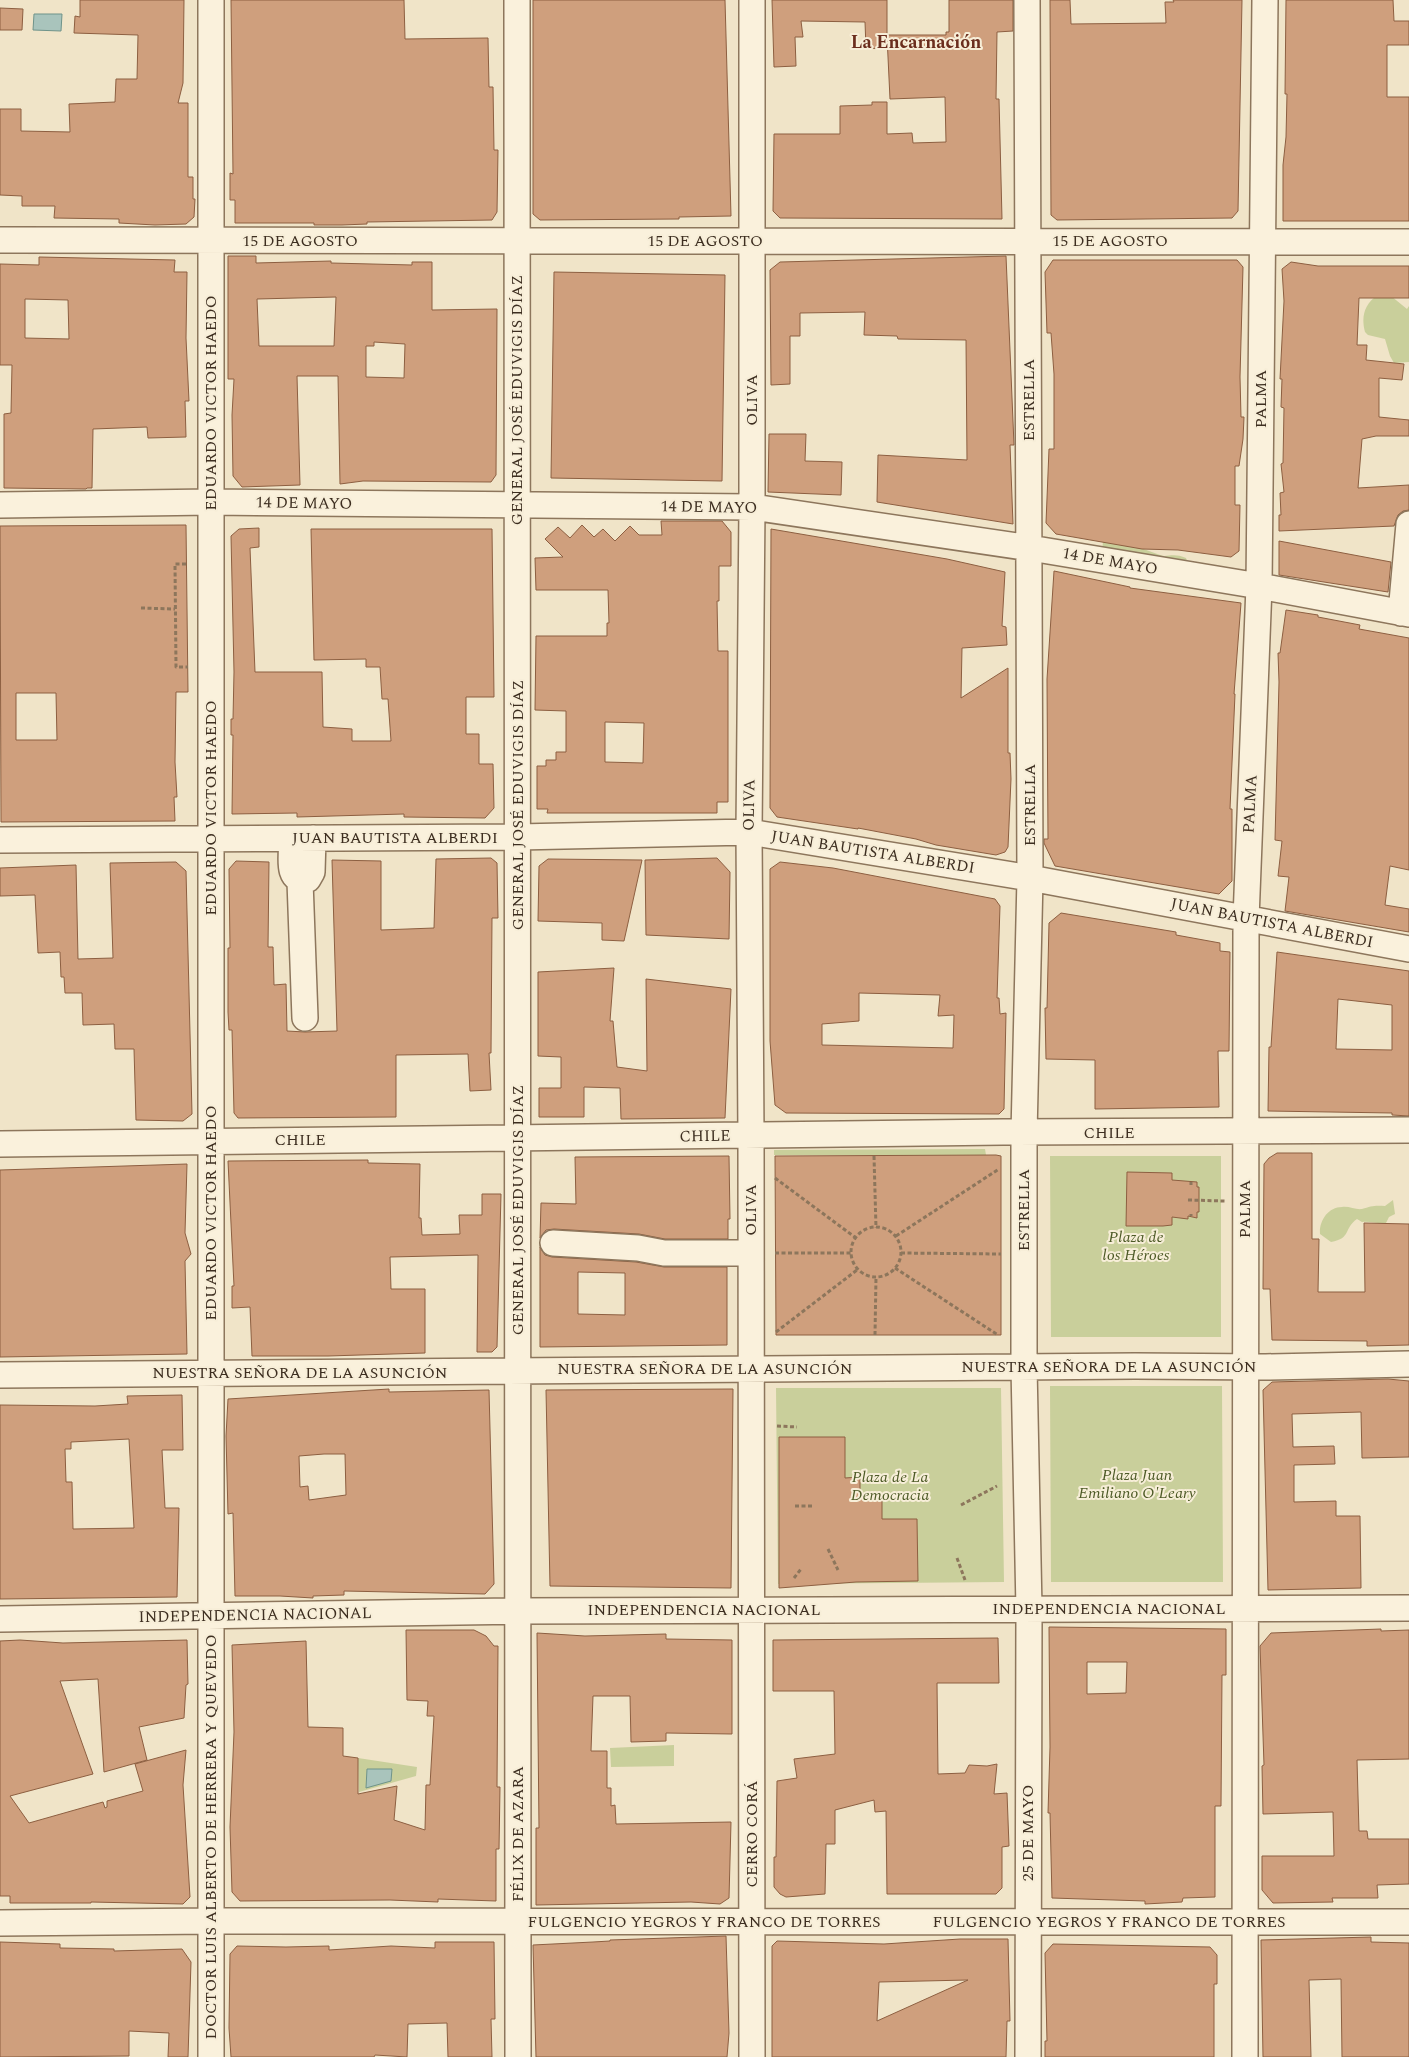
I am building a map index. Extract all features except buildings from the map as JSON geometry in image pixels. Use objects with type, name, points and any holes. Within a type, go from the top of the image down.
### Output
[{"type":"street","name":"EDUARDO VICTOR HAEDO","points":[[210,1616],[211,0]]},
{"type":"street","name":"GENERAL JOSÉ EDUVIGIS DÍAZ","points":[[517,0],[518,1611]]},
{"type":"street","name":"OLIVA","points":[[752,0],[752,507],[749,832],[752,1136],[750,1369],[752,1610]]},
{"type":"street","name":"ESTRELLA","points":[[1028,0],[1030,878],[1024,1134],[1024,1367],[1029,1609]]},
{"type":"street","name":"PALMA","points":[[1246,2057],[1249,1608],[1245,1366],[1234,1201],[1246,1132],[1246,919],[1260,586],[1265,0]]},
{"type":"street","name":"15 DE AGOSTO","points":[[0,240],[1409,242]]},
{"type":"street","name":"14 DE MAYO","points":[[0,505],[210,502],[752,507],[1030,548],[1260,586],[1405,613]]},
{"type":"street","points":[[1405,613],[1409,524]]},
{"type":"street","name":"JUAN BAUTISTA ALBERDI","points":[[0,840],[518,837],[749,832],[1030,878],[1409,949]]},
{"type":"street","points":[[303,838],[312,872],[308,879],[300,881],[304,1018]]},
{"type":"street","name":"CHILE","points":[[0,1144],[1409,1130]]},
{"type":"street","points":[[553,1243],[638,1248],[664,1253],[751,1253]]},
{"type":"street","name":"NUESTRA SEÑORA DE LA ASUNCIÓN","points":[[0,1375],[1409,1364]]},
{"type":"street","name":"INDEPENDENCIA NACIONAL","points":[[0,1619],[518,1611],[1409,1608]]},
{"type":"street","name":"25 DE MAYO","points":[[1028,2057],[1029,1609]]},
{"type":"street","name":"CERRO CORÁ","points":[[752,1610],[752,2057]]},
{"type":"street","name":"FÉLIX DE AZARA","points":[[518,1611],[518,2057]]},
{"type":"street","name":"DOCTOR LUIS ALBERTO DE HERRERA Y QUEVEDO","points":[[210,1616],[211,2057]]},
{"type":"street","name":"FULGENCIO YEGROS Y FRANCO DE TORRES","points":[[0,1923],[1409,1922]]},
{"type":"path","points":[[186,564],[175,564],[176,667],[188,667]]},
{"type":"path","points":[[141,608],[175,609]]},
{"type":"path","points":[[874,1156],[876,1228]]},
{"type":"path","points":[[896,1236],[999,1169]]},
{"type":"path","points":[[775,1178],[856,1238]]},
{"type":"path","points":[[1188,1200],[1234,1201]]},
{"type":"path","points":[[876,1228],[888,1231],[896,1236],[901,1253],[895,1268],[884,1276],[876,1277],[868,1276],[857,1270],[851,1253],[853,1243],[864,1230],[876,1228]]},
{"type":"path","points":[[776,1253],[851,1253]]},
{"type":"path","points":[[901,1253],[1001,1254]]},
{"type":"path","points":[[895,1268],[998,1335]]},
{"type":"path","points":[[776,1332],[857,1270]]},
{"type":"path","points":[[874,1335],[876,1277]]},
{"type":"path","points":[[776,1426],[797,1427]]},
{"type":"path","points":[[961,1506],[997,1486]]},
{"type":"path","points":[[795,1506],[814,1506]]},
{"type":"path","points":[[828,1549],[838,1570]]},
{"type":"path","points":[[956,1558],[965,1580]]},
{"type":"path","points":[[794,1578],[800,1569]]},
{"type":"green space","points":[[1378,295],[1391,296],[1407,309],[1409,306],[1409,362],[1394,363],[1385,339],[1368,335],[1365,332],[1363,321],[1365,311],[1370,302]]},
{"type":"green space","points":[[1119,539],[1163,556],[1177,555],[1186,558],[1189,567],[1102,550],[1103,542]]},
{"type":"green space","points":[[985,1149],[986,1155],[774,1155],[774,1150]]},
{"type":"green space","name":"Plaza de los Héroes","points":[[1050,1156],[1221,1156],[1221,1337],[1051,1337]]},
{"type":"green space","points":[[1393,1200],[1395,1214],[1389,1217],[1386,1223],[1362,1222],[1357,1219],[1350,1226],[1345,1236],[1331,1242],[1320,1234],[1321,1224],[1325,1216],[1333,1209],[1347,1207],[1360,1209],[1385,1206]]},
{"type":"green space","name":"Plaza Juan Emiliano O'Leary","points":[[1050,1386],[1222,1386],[1223,1582],[1051,1582]]},
{"type":"green space","name":"Plaza de La Democracia","points":[[776,1388],[1001,1388],[1004,1582],[778,1584]]},
{"type":"green space","points":[[674,1745],[674,1766],[611,1767],[610,1748]]},
{"type":"green space","points":[[358,1758],[417,1767],[416,1776],[359,1792]]},
{"type":"water","points":[[34,14],[62,14],[61,31],[33,30]]},
{"type":"water","points":[[367,1769],[392,1769],[391,1781],[366,1788]]},
{"type":"district","name":"La Encarnación","points":[[916,42]]}]
